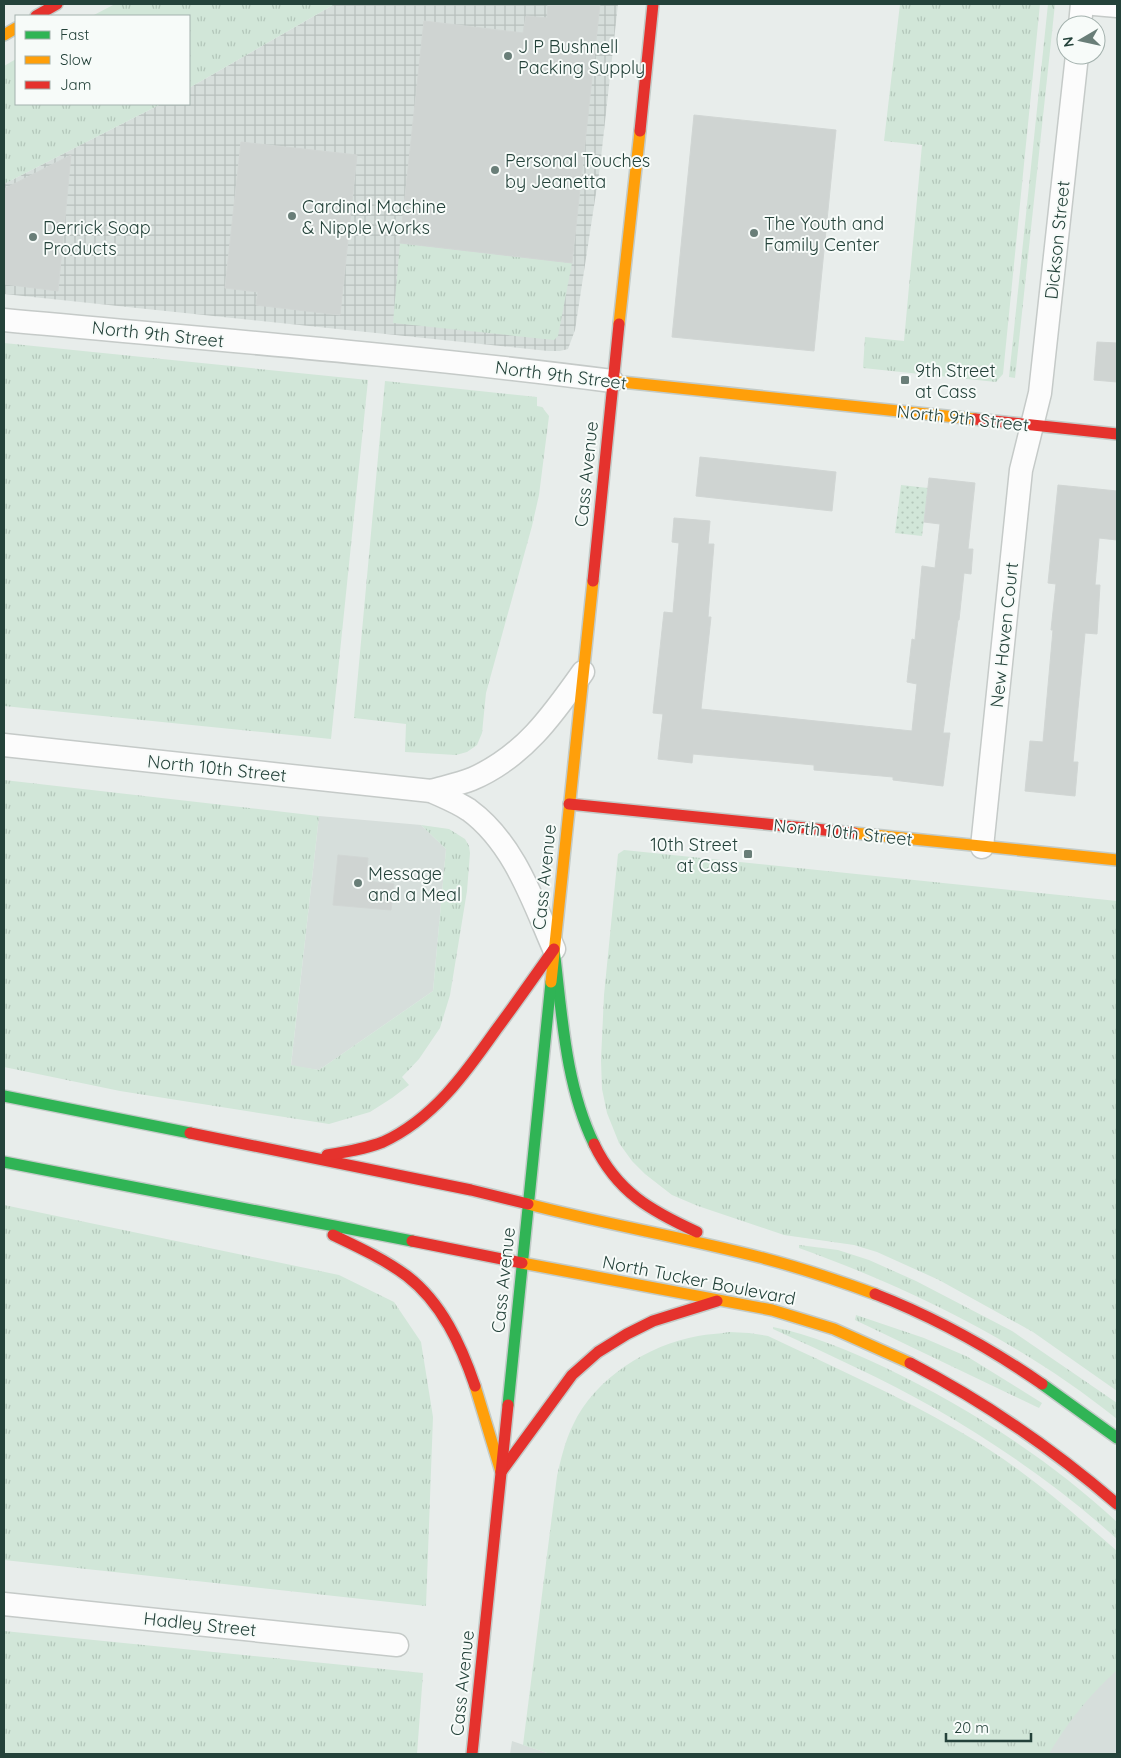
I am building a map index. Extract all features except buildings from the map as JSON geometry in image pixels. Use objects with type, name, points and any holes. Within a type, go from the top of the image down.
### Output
[{"type":"main road","points":[[38,15],[57,4]]},
{"type":"main road","name":"Cass Avenue","points":[[472,1754],[582,672],[653,4]]},
{"type":"main road","points":[[4,35],[15,29]]},
{"type":"main road","name":"North 9th Street","points":[[612,382],[1117,434]]},
{"type":"main road","name":"North 10th Street","points":[[569,804],[1117,860]]},
{"type":"main road","points":[[308,1157],[353,1152],[373,1146],[397,1136],[435,1108],[470,1069],[554,950]]},
{"type":"main road","points":[[554,950],[570,1063],[589,1133],[600,1155],[623,1186],[642,1203],[739,1252]]},
{"type":"main road","name":"North Tucker Boulevard","points":[[4,1096],[479,1192],[585,1220],[739,1252],[791,1265],[844,1282],[905,1307],[959,1333],[997,1354],[1047,1387],[1117,1438]]},
{"type":"main road","points":[[4,1162],[300,1219],[366,1251],[395,1268],[418,1286],[435,1305],[464,1356],[480,1398],[501,1472]]},
{"type":"main road","name":"North Tucker Boulevard","points":[[300,1219],[579,1275],[722,1299],[809,1320],[898,1357],[952,1385],[1025,1430],[1087,1477],[1117,1504]]},
{"type":"main road","points":[[501,1472],[572,1375],[598,1352],[627,1334],[654,1321],[722,1299]]},
{"type":"street","points":[[1094,4],[1117,6]]},
{"type":"street","name":"Dickson Street","points":[[1032,425],[1040,393],[1076,65]]},
{"type":"street","name":"North 9th Street","points":[[4,320],[408,359],[612,382]]},
{"type":"street","name":"New Haven Court","points":[[982,847],[1021,470],[1032,425]]},
{"type":"street","name":"North 10th Street","points":[[431,791],[472,779],[493,769],[524,746],[555,712],[582,672]]},
{"type":"street","name":"North 10th Street","points":[[4,745],[431,791],[469,810],[502,843],[523,878],[554,950]]},
{"type":"street","name":"Hadley Street","points":[[4,1604],[397,1645]]},
{"type":"shaded area","points":[[335,4],[618,4],[600,167],[575,330],[568,349],[548,351],[4,294],[4,184],[159,105],[190,105],[190,87]]},
{"type":"shaded area","points":[[319,816],[421,825],[446,849],[433,991],[319,1070],[291,1066]]},
{"type":"shaded area","points":[[1117,1635],[1117,1754],[1031,1754]]},
{"type":"shaded area","points":[[512,1741],[550,1754],[510,1754]]},
{"type":"green space","points":[[115,4],[335,4],[190,87],[190,15],[94,15]]},
{"type":"green space","points":[[900,4],[1040,4],[1003,374],[996,382],[863,368],[865,337],[904,341],[922,145],[884,141]]},
{"type":"green space","points":[[1048,4],[1055,4],[1015,378],[1009,377]]},
{"type":"green space","points":[[15,60],[15,105],[159,105],[4,184],[4,66]]},
{"type":"green space","points":[[400,243],[572,263],[558,336],[554,340],[393,323]]},
{"type":"green space","points":[[4,343],[368,380],[331,739],[4,706]]},
{"type":"green space","points":[[385,381],[537,397],[537,406],[542,407],[549,416],[539,495],[486,693],[482,733],[477,745],[467,752],[456,755],[405,752],[406,724],[354,718]]},
{"type":"green space","points":[[901,485],[928,488],[922,536],[895,533]]},
{"type":"green space","points":[[4,780],[319,816],[291,1065],[319,1070],[433,991],[446,849],[421,825],[449,829],[465,839],[470,853],[467,891],[450,995],[440,1028],[419,1059],[402,1077],[409,1085],[370,1112],[329,1124],[120,1091],[4,1067]]},
{"type":"green space","points":[[624,850],[1117,901],[1117,1391],[1033,1332],[939,1280],[877,1252],[854,1245],[784,1235],[698,1206],[672,1195],[632,1161],[619,1143],[607,1113],[602,1089],[601,1060],[604,995],[618,854]]},
{"type":"green space","points":[[4,1205],[339,1275],[394,1302],[421,1342],[433,1417],[426,1606],[4,1560]]},
{"type":"green space","points":[[799,1245],[838,1250],[869,1260],[916,1281],[1012,1331],[1117,1403],[1117,1419],[1043,1366],[965,1320],[883,1281],[799,1248]]},
{"type":"green space","points":[[856,1315],[924,1338],[968,1357],[1042,1403],[1039,1408],[855,1320]]},
{"type":"green space","points":[[773,1327],[816,1339],[857,1355],[946,1399],[977,1417],[1036,1456],[1091,1499],[1117,1522],[1117,1539],[1052,1486],[1007,1453],[960,1423],[896,1387],[773,1329]]},
{"type":"green space","points":[[729,1332],[768,1336],[913,1405],[980,1444],[1022,1472],[1117,1551],[1117,1670],[1080,1709],[1049,1754],[550,1754],[523,1745],[557,1476],[565,1444],[573,1425],[595,1393],[625,1366],[660,1347],[679,1340]]},
{"type":"green space","points":[[4,1631],[423,1673],[417,1754],[4,1754]]},
{"type":"traffic: fast","points":[[554,949],[566,1048],[571,1073],[584,1121],[594,1144]]},
{"type":"traffic: fast","points":[[508,1405],[551,982]]},
{"type":"traffic: fast","points":[[4,1096],[190,1133]]},
{"type":"traffic: fast","points":[[4,1162],[412,1241]]},
{"type":"traffic: fast","points":[[1042,1384],[1117,1438]]},
{"type":"traffic: slow","points":[[4,35],[15,29]]},
{"type":"traffic: slow","points":[[619,324],[640,131]]},
{"type":"traffic: slow","points":[[612,381],[975,419]]},
{"type":"traffic: slow","points":[[551,982],[593,581]]},
{"type":"traffic: slow","points":[[854,833],[1117,860]]},
{"type":"traffic: slow","points":[[528,1204],[759,1257],[875,1294]]},
{"type":"traffic: slow","points":[[522,1263],[772,1310],[834,1329],[910,1363]]},
{"type":"traffic: slow","points":[[475,1386],[501,1472]]},
{"type":"traffic: jam","points":[[38,15],[57,4]]},
{"type":"traffic: jam","points":[[640,131],[653,4]]},
{"type":"traffic: jam","points":[[593,581],[619,324]]},
{"type":"traffic: jam","points":[[975,419],[1117,434]]},
{"type":"traffic: jam","points":[[569,804],[854,833]]},
{"type":"traffic: jam","points":[[327,1155],[383,1142],[401,1132],[433,1108],[460,1079],[554,949]]},
{"type":"traffic: jam","points":[[190,1133],[471,1190],[528,1204]]},
{"type":"traffic: jam","points":[[594,1144],[613,1175],[637,1198],[650,1208],[697,1232]]},
{"type":"traffic: jam","points":[[333,1235],[389,1264],[419,1287],[440,1312],[457,1340],[475,1386]]},
{"type":"traffic: jam","points":[[412,1241],[522,1263]]},
{"type":"traffic: jam","points":[[875,1294],[961,1334],[1042,1384]]},
{"type":"traffic: jam","points":[[501,1472],[572,1375],[598,1352],[653,1321],[717,1301]]},
{"type":"traffic: jam","points":[[910,1363],[992,1410],[1068,1464],[1117,1504]]},
{"type":"traffic: jam","points":[[472,1754],[508,1405]]},
{"type":"place","name":"J P Bushnell Packing Supply","points":[[508,56]]},
{"type":"place","name":"Personal Touches by Jeanetta","points":[[495,170]]},
{"type":"place","name":"Cardinal Machine & Nipple Works","points":[[292,216]]},
{"type":"place","name":"The Youth and Family Center","points":[[754,233]]},
{"type":"place","name":"Derrick Soap Products","points":[[33,237]]},
{"type":"place","name":"9th Street at Cass","points":[[905,380]]},
{"type":"place","name":"10th Street at Cass","points":[[748,854]]},
{"type":"place","name":"Message and a Meal","points":[[358,883]]}]
